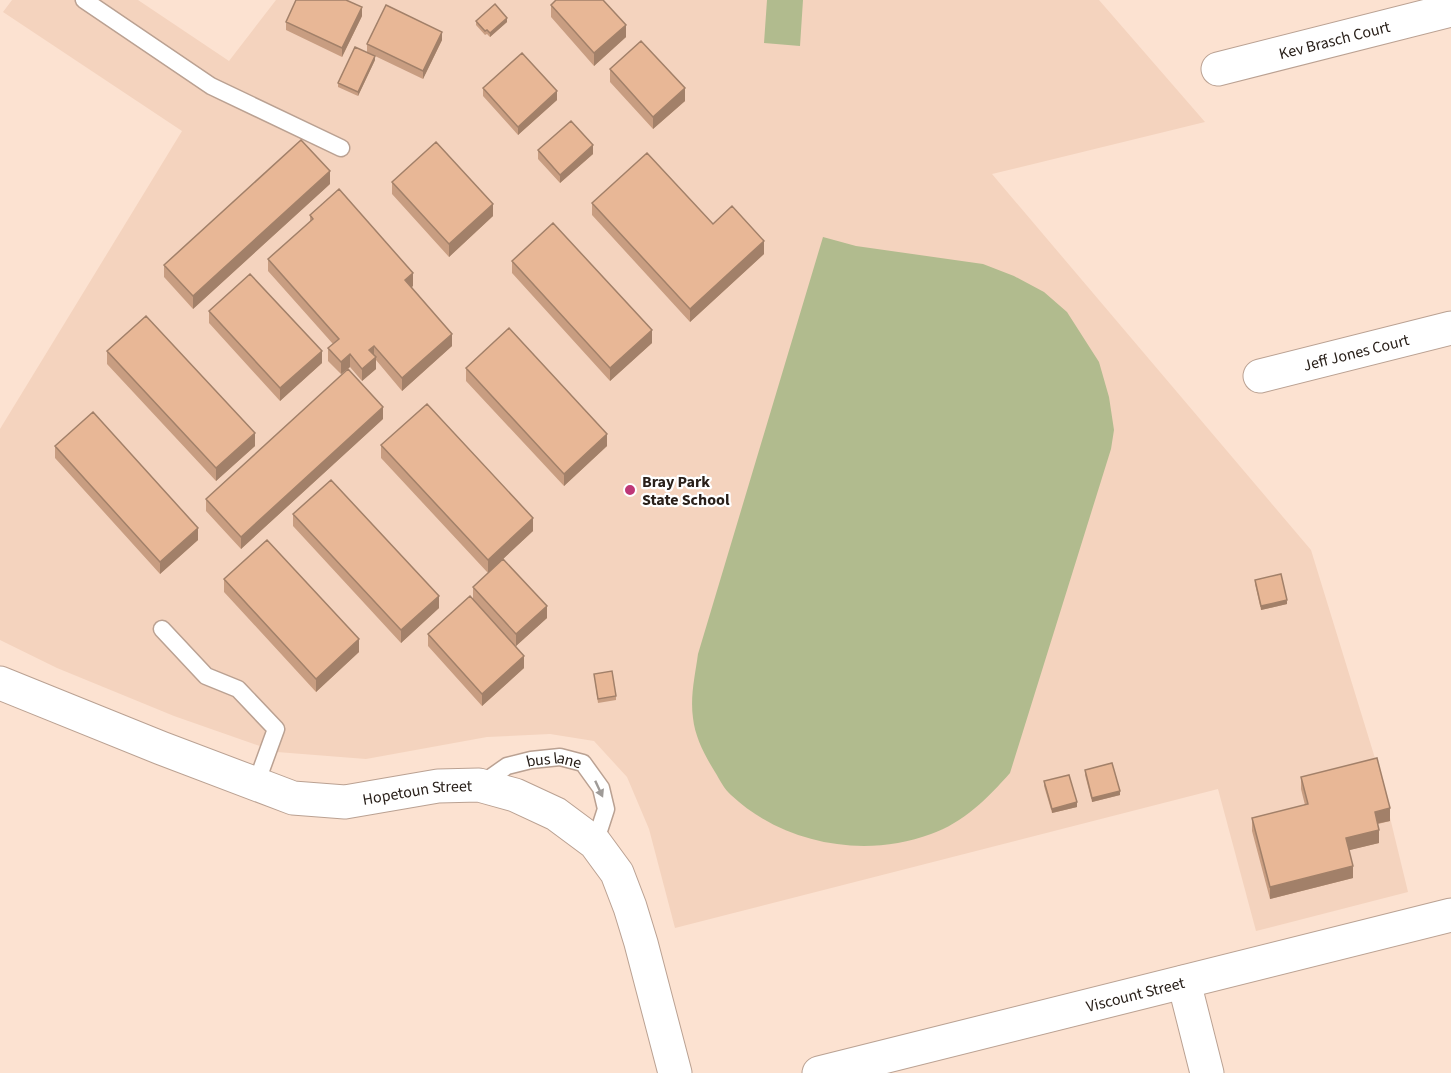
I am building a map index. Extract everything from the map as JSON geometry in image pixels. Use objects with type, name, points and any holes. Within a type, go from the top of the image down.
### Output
[{"type":"street","name":"Kev Brasch Court","points":[[1218,69],[1451,10]]},
{"type":"street","name":"Jeff Jones Court","points":[[1260,376],[1451,328]]},
{"type":"street","name":"Hopetoun Street","points":[[0,682],[293,798],[345,802],[438,786],[479,785],[515,795],[556,814],[595,843],[617,873],[630,907],[675,1073]]},
{"type":"street","name":"Viscount Street","points":[[819,1073],[1451,915]]},
{"type":"street","points":[[1184,982],[1207,1073]]},
{"type":"lane","points":[[84,0],[211,86],[341,148]]},
{"type":"lane","points":[[162,629],[206,676],[238,689],[276,729],[256,784]]},
{"type":"lane","name":"bus lane","points":[[479,785],[507,766],[531,760],[560,757],[583,763],[601,788],[606,809],[595,843]]},
{"type":"shaded area","name":"Bray Park State School","points":[[12,0],[138,0],[229,61],[276,0],[1099,0],[1205,122],[992,174],[1311,550],[1378,768],[1408,892],[1256,931],[1218,789],[675,928],[649,829],[627,777],[594,741],[550,734],[487,737],[366,759],[277,752],[174,716],[57,668],[0,640],[0,429],[182,131],[3,12]]},
{"type":"green space","points":[[767,0],[803,0],[800,46],[764,43]]},
{"type":"green space","points":[[823,237],[856,246],[983,264],[1014,276],[1044,292],[1067,312],[1099,362],[1109,397],[1114,430],[1111,449],[1010,773],[984,800],[954,823],[931,834],[905,842],[879,845],[852,846],[825,842],[799,835],[752,812],[729,793],[711,766],[698,739],[692,710],[698,654]]},
{"type":"building","points":[[296,0],[346,0],[362,7],[342,48],[286,22]]},
{"type":"building","points":[[556,0],[603,0],[626,25],[594,53],[551,5]]},
{"type":"building","points":[[495,4],[507,18],[490,33],[476,21]]},
{"type":"building","points":[[386,5],[442,32],[423,71],[367,44]]},
{"type":"building","points":[[641,41],[685,88],[653,117],[610,69]]},
{"type":"building","points":[[355,47],[375,56],[358,92],[338,83]]},
{"type":"building","points":[[522,53],[557,91],[518,127],[483,88]]},
{"type":"building","points":[[571,121],[593,145],[560,175],[538,150]]},
{"type":"building","points":[[301,140],[330,171],[193,296],[164,265]]},
{"type":"building","points":[[436,142],[493,204],[449,244],[392,182]]},
{"type":"building","points":[[647,153],[713,224],[732,206],[764,241],[690,309],[592,203]]},
{"type":"building","points":[[339,189],[413,273],[405,280],[452,334],[402,378],[374,346],[369,350],[376,357],[362,369],[350,354],[341,362],[328,348],[339,339],[268,259],[313,219],[310,215]]},
{"type":"building","points":[[553,223],[652,330],[610,368],[512,261]]},
{"type":"building","points":[[250,274],[322,351],[280,388],[209,311]]},
{"type":"building","points":[[146,316],[255,433],[216,468],[107,351]]},
{"type":"building","points":[[509,328],[607,434],[564,474],[466,368]]},
{"type":"building","points":[[348,369],[383,407],[241,537],[206,499]]},
{"type":"building","points":[[427,404],[533,518],[488,560],[381,445]]},
{"type":"building","points":[[93,412],[198,528],[160,562],[55,446]]},
{"type":"building","points":[[331,480],[439,596],[401,630],[293,514]]},
{"type":"building","points":[[267,540],[359,639],[316,679],[224,579]]},
{"type":"building","points":[[503,559],[547,606],[516,634],[473,587]]},
{"type":"building","points":[[1281,574],[1287,600],[1261,606],[1255,580]]},
{"type":"building","points":[[470,596],[524,656],[482,694],[428,634]]},
{"type":"building","points":[[612,671],[616,696],[598,699],[594,674]]},
{"type":"building","points":[[1377,758],[1390,808],[1375,812],[1379,830],[1346,838],[1353,866],[1270,887],[1252,818],[1308,804],[1301,777]]},
{"type":"building","points":[[1112,763],[1120,791],[1092,798],[1085,770]]},
{"type":"building","points":[[1069,775],[1077,802],[1052,809],[1044,781]]},
{"type":"place","name":"Bray Park State School","points":[[630,490]]}]
